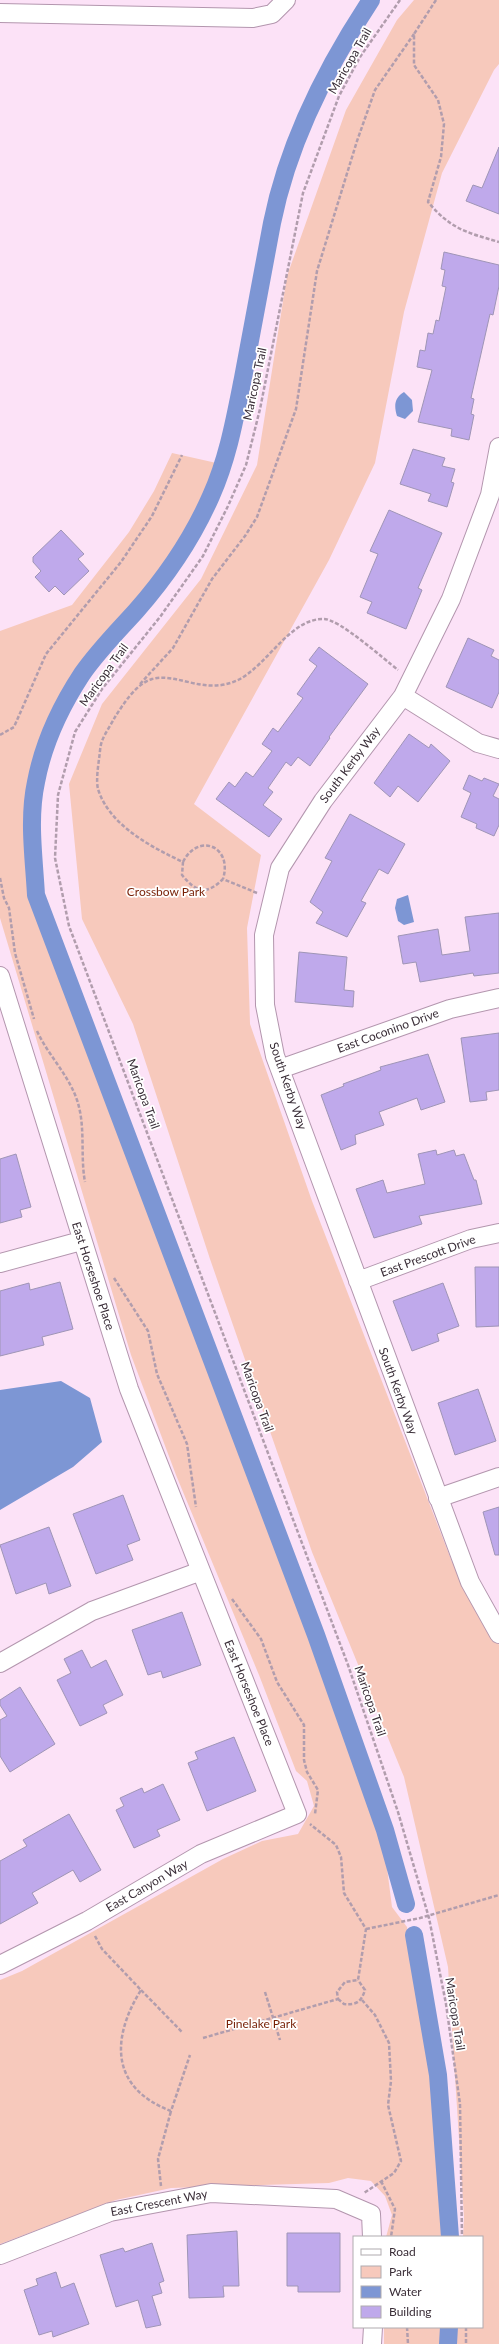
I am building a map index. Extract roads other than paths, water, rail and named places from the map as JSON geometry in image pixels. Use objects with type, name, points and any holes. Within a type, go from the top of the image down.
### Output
[{"type":"street","points":[[0,13],[253,18],[272,14],[286,0]]},
{"type":"street","name":"South Kerby Way","points":[[498,1632],[470,1582],[275,1056],[265,1005],[264,935],[280,868],[323,800],[403,696],[451,599],[495,496],[499,447]]},
{"type":"street","points":[[403,696],[478,743],[499,749]]},
{"type":"street","name":"East Horseshoe Place","points":[[1,987],[129,1389],[201,1571],[303,1819]]},
{"type":"street","name":"East Coconino Drive","points":[[280,1070],[450,1009],[499,998]]},
{"type":"street","name":"East Prescott Drive","points":[[358,1281],[471,1239],[499,1233]]},
{"type":"street","points":[[0,1262],[81,1241]]},
{"type":"street","points":[[438,1498],[499,1477]]},
{"type":"street","points":[[0,1663],[92,1611],[201,1571]]},
{"type":"street","name":"East Canyon Way","points":[[0,1965],[87,1921],[201,1854],[303,1819]]},
{"type":"street","name":"East Crescent Way","points":[[0,2255],[110,2212],[211,2193],[336,2199],[371,2214],[372,2236]]},
{"type":"street","points":[[372,2344],[373,2328]]},
{"type":"water","points":[[404,392],[412,400],[413,411],[405,419],[397,416],[395,409],[398,397]]},
{"type":"water","points":[[408,895],[414,922],[404,925],[398,921],[395,908],[397,899]]},
{"type":"water","points":[[61,1381],[90,1398],[102,1442],[73,1467],[0,1510],[0,1390]]},
{"type":"waterway","points":[[371,0],[354,26],[324,79],[298,135],[288,164],[272,223],[234,423],[217,482],[204,511],[178,556],[147,598],[95,657],[74,686],[60,712],[43,754],[36,782],[32,810],[32,824],[36,895],[316,1635],[385,1830],[406,1904]]},
{"type":"waterway","points":[[414,1935],[438,2075],[450,2236]]},
{"type":"waterway","points":[[448,2344],[449,2328]]},
{"type":"park label","name":"Crossbow Park","points":[[166,892]]},
{"type":"park label","name":"Pinelake Park","points":[[261,2024]]}]
